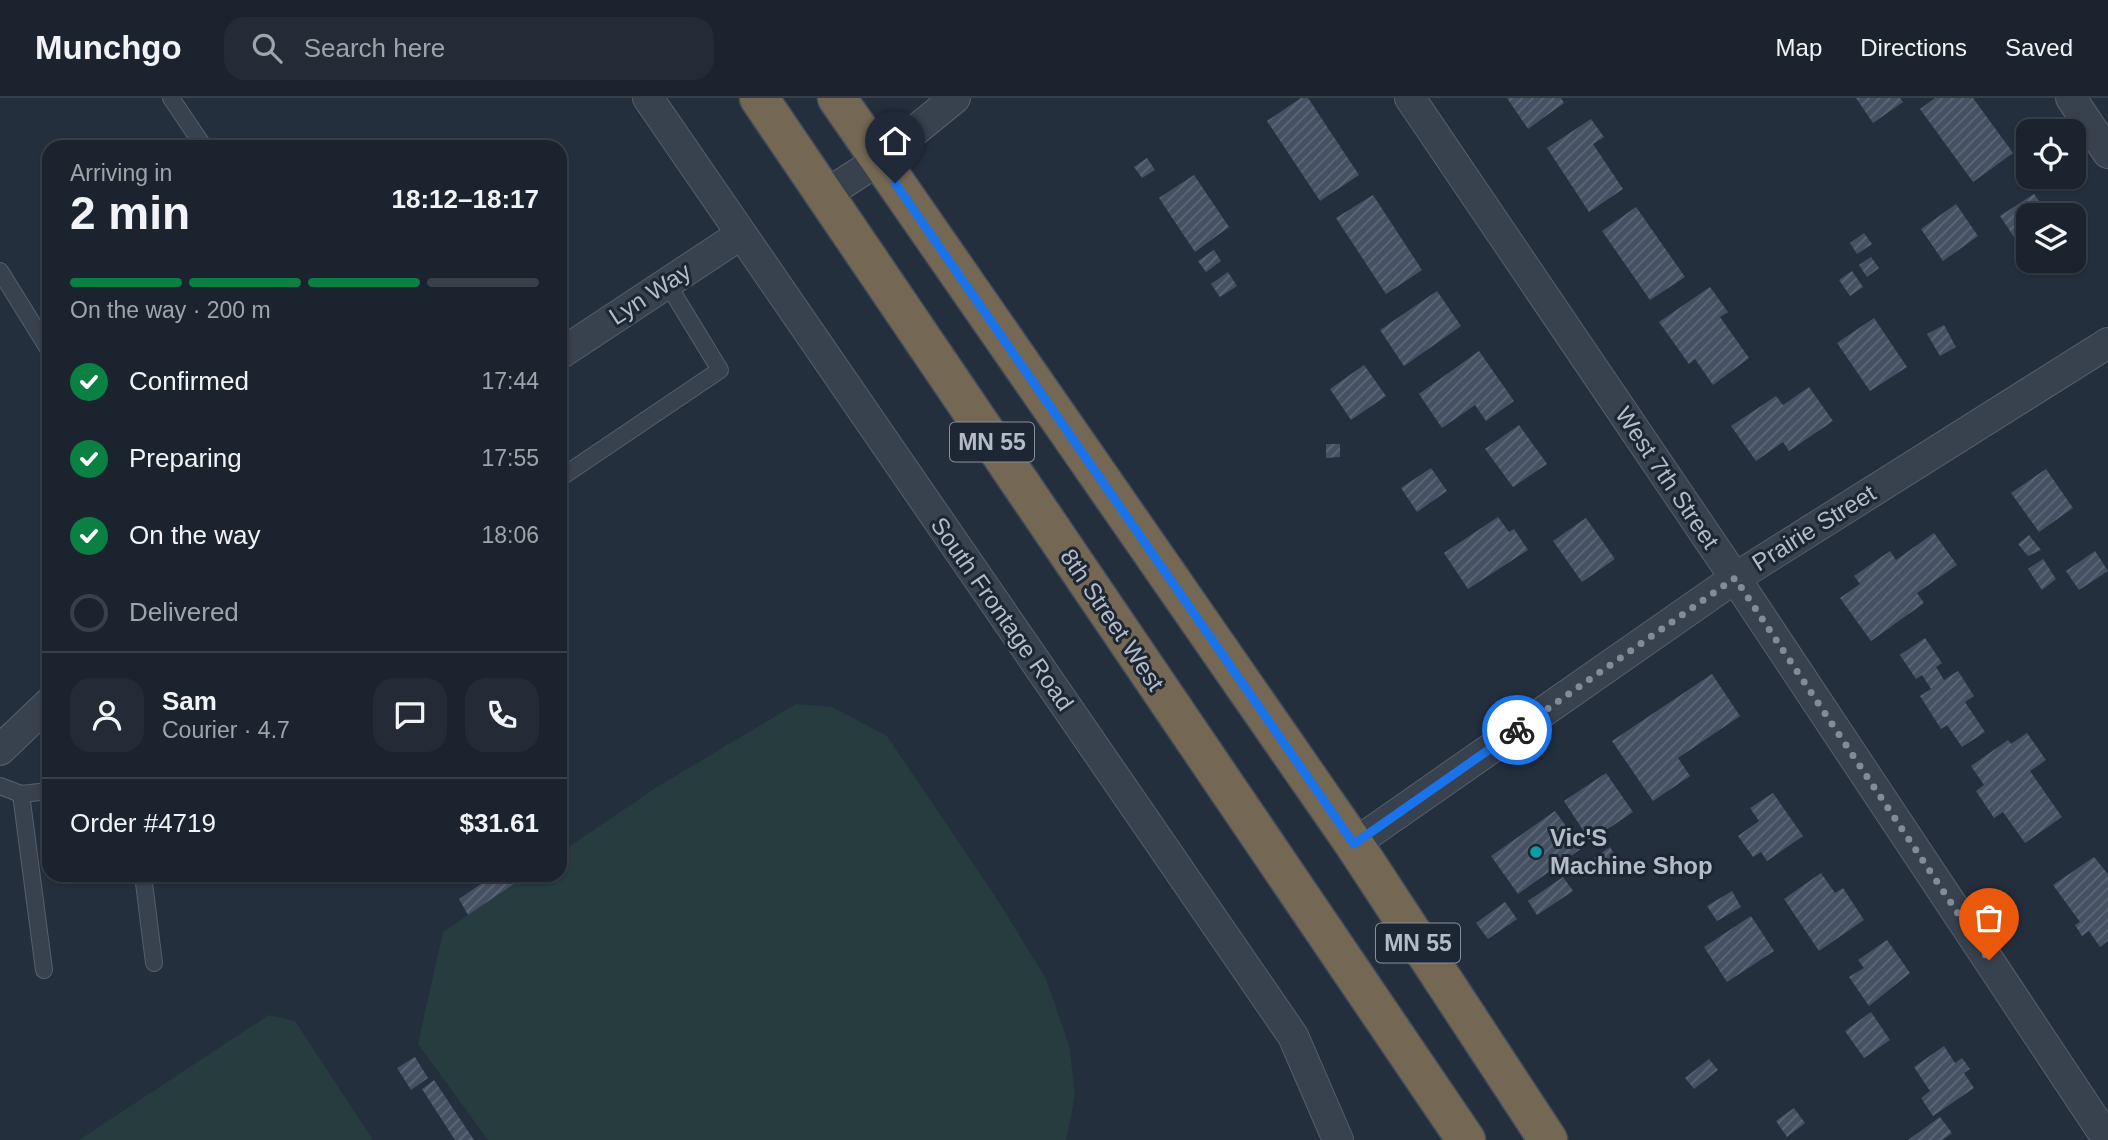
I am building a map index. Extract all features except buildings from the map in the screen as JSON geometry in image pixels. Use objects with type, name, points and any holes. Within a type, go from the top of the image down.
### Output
[{"type":"highway","name":"8th Street West","points":[[759,98],[1466,1140]]},
{"type":"highway","name":"MN 55","points":[[837,98],[1354,844],[1548,1140]]},
{"type":"street","name":"South Frontage Road","points":[[648,98],[1293,1036],[1338,1140]]},
{"type":"street","points":[[825,195],[879,160],[955,98]]},
{"type":"street","name":"West 7th Street","points":[[1410,98],[1735,578],[2108,1140]]},
{"type":"street","points":[[2071,98],[2108,153]]},
{"type":"street","name":"Lyn Way","points":[[567,349],[740,235]]},
{"type":"street","name":"Prairie Street","points":[[1354,844],[1735,578],[2108,343]]},
{"type":"street","points":[[0,750],[42,710]]},
{"type":"lane","points":[[171,98],[199,140]]},
{"type":"lane","points":[[0,271],[42,339]]},
{"type":"lane","points":[[567,473],[720,370],[667,283]]},
{"type":"lane","points":[[0,786],[21,794],[42,792]]},
{"type":"lane","points":[[21,794],[44,970]]},
{"type":"lane","points":[[144,882],[154,963]]},
{"type":"green space","points":[[796,704],[832,707],[887,736],[997,899],[1046,979],[1069,1045],[1075,1095],[1066,1140],[488,1140],[418,1044],[443,932],[517,882],[567,882],[567,848],[657,787]]},
{"type":"green space","points":[[269,1015],[295,1021],[373,1140],[79,1140]]},
{"type":"way so far","points":[[1517,730],[1735,578],[1989,960]]},
{"type":"place","name":"Vic'S Machine Shop","points":[[1536,852]]},
{"type":"route","points":[[895,183],[1354,844],[1517,730]]}]
